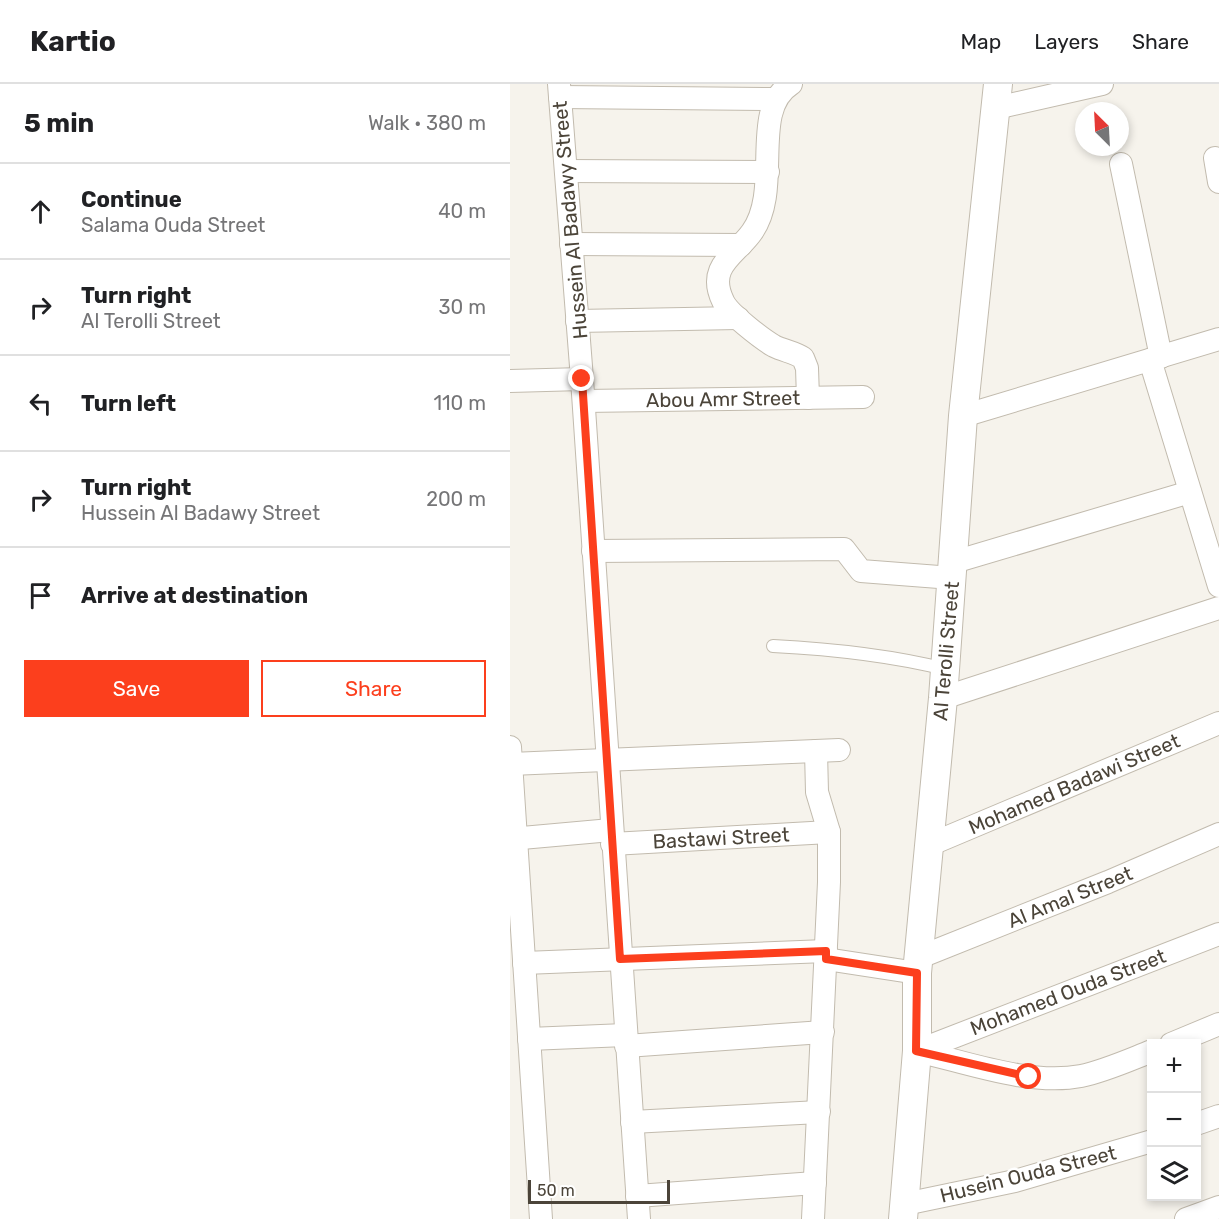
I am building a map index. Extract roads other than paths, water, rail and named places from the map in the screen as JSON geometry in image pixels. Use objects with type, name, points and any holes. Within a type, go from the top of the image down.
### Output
[{"type":"street","points":[[997,96],[1102,84]]},
{"type":"street","points":[[559,90],[783,91]]},
{"type":"street","name":"Hussein Al Badawy Street","points":[[559,90],[583,390],[639,1219]]},
{"type":"street","points":[[783,91],[770,111],[767,202],[761,218],[741,245],[724,260],[717,281],[723,302],[738,318],[771,344],[803,358],[807,368],[808,398]]},
{"type":"street","name":"Al Terolli Street","points":[[904,1211],[916,1051],[919,965],[943,698],[963,416],[997,96]]},
{"type":"street","points":[[1215,158],[1219,182]]},
{"type":"street","points":[[1121,164],[1156,358],[1190,492],[1219,586]]},
{"type":"street","points":[[566,171],[768,172]]},
{"type":"street","points":[[571,244],[741,245]]},
{"type":"street","points":[[578,321],[738,318]]},
{"type":"street","points":[[963,416],[1219,339]]},
{"type":"street","name":"Abou Amr Street","points":[[510,381],[583,390],[808,398],[863,397]]},
{"type":"street","points":[[593,551],[844,549],[861,571],[953,570],[1190,492]]},
{"type":"street","points":[[943,698],[1219,608]]},
{"type":"street","name":"Mohamed Badawi Street","points":[[929,845],[1219,723]]},
{"type":"street","points":[[541,1219],[524,963],[513,839],[511,756],[607,760],[839,750]]},
{"type":"street","points":[[813,1219],[823,1032],[829,832],[827,820],[819,802],[816,751]]},
{"type":"street","name":"Bastawi Street","points":[[513,839],[829,832]]},
{"type":"street","name":"Al Amal Street","points":[[919,965],[1219,834]]},
{"type":"street","name":"Mohamed Ouda Street","points":[[916,1051],[1219,934]]},
{"type":"street","points":[[524,963],[826,955],[919,965]]},
{"type":"street","points":[[1182,1039],[1219,1024]]},
{"type":"street","points":[[529,1039],[626,1040],[823,1032]]},
{"type":"street","points":[[916,1051],[1029,1077],[1054,1079],[1089,1074],[1147,1053]]},
{"type":"street","points":[[632,1122],[819,1112]]},
{"type":"street","points":[[1201,1123],[1219,1116]]},
{"type":"street","name":"Husein Ouda Street","points":[[904,1211],[1147,1142]]},
{"type":"street","points":[[637,1196],[815,1183]]},
{"type":"street","points":[[1186,1219],[1219,1207]]},
{"type":"lane","points":[[773,646],[822,648],[915,662],[945,669]]}]
